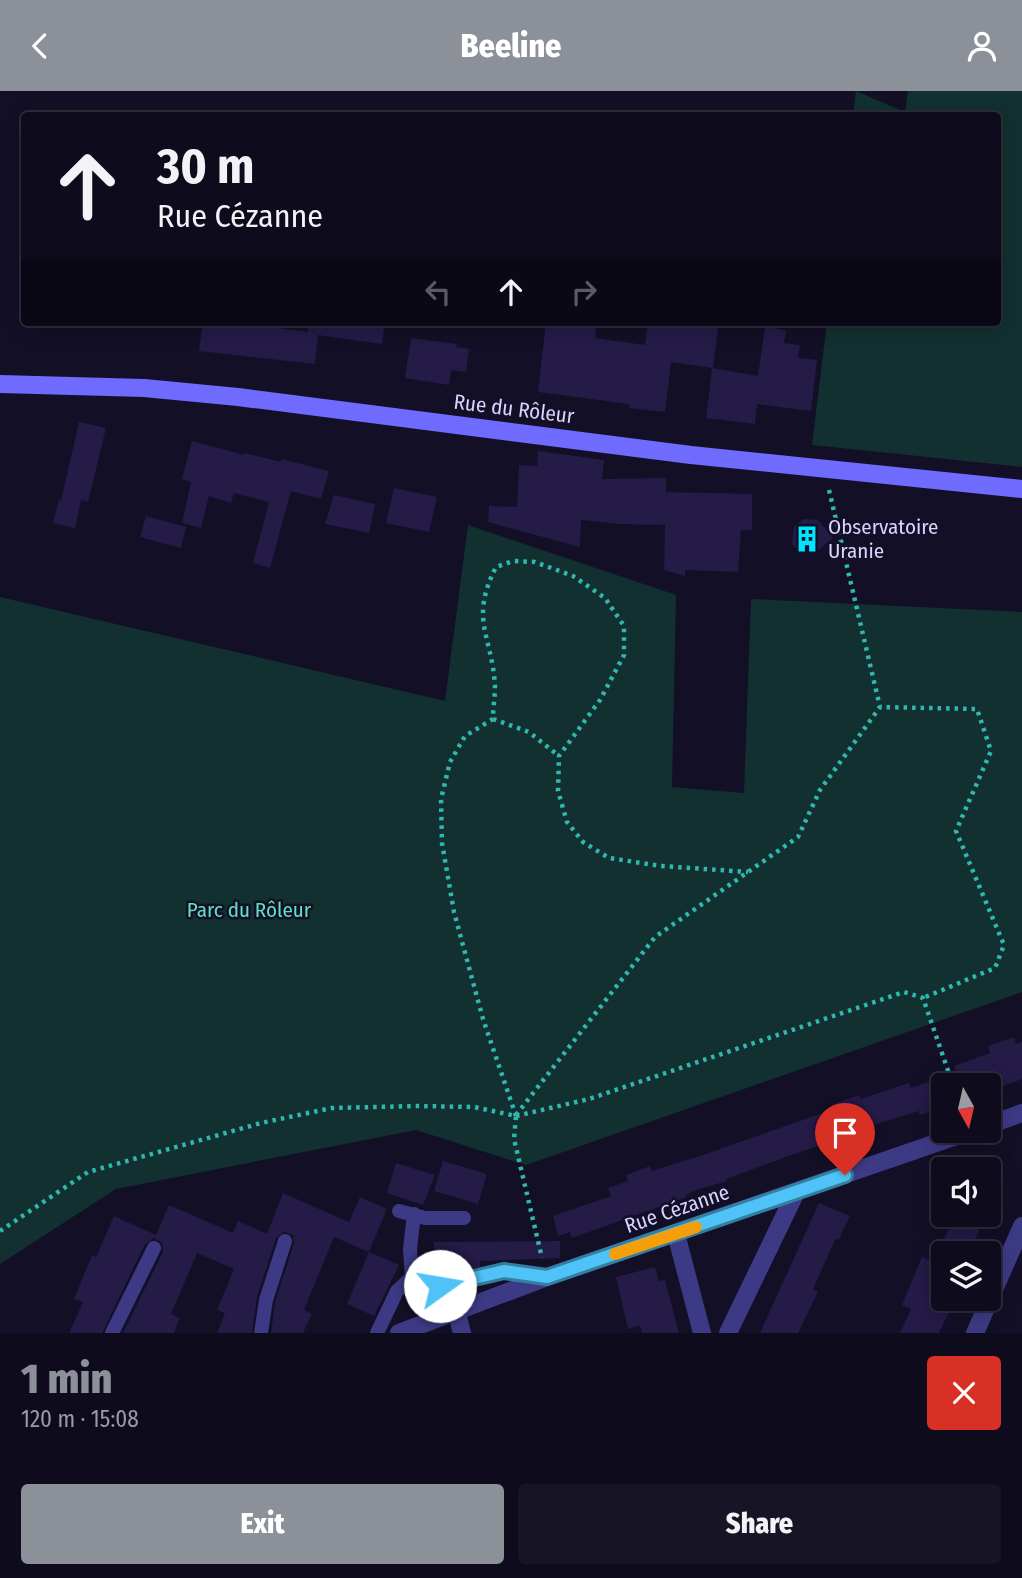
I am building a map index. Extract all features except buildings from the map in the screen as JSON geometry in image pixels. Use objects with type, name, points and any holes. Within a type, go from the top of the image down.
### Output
[{"type":"street","name":"Rue du Rôleur","points":[[0,384],[135,388],[227,395],[824,470],[1022,489]]},
{"type":"street","points":[[1001,1121],[1022,1113]]},
{"type":"street","name":"Rue Cézanne","points":[[399,1333],[547,1277],[937,1143]]},
{"type":"street","points":[[728,1333],[796,1192]]},
{"type":"street","points":[[975,1333],[1022,1226]]},
{"type":"street","points":[[676,1234],[702,1333]]},
{"type":"street","points":[[456,1310],[462,1333]]},
{"type":"lane","points":[[412,1277],[407,1213],[433,1218],[464,1218]]},
{"type":"lane","points":[[261,1333],[266,1300],[285,1241]]},
{"type":"lane","points":[[112,1333],[154,1248]]},
{"type":"lane","points":[[412,1277],[440,1286],[504,1271],[547,1277]]},
{"type":"lane","points":[[377,1333],[397,1291],[412,1277]]},
{"type":"path","points":[[516,1116],[654,937],[798,837],[820,790],[880,707],[824,470]]},
{"type":"path","points":[[493,719],[495,685],[482,622],[485,588],[496,567],[513,561],[535,562],[573,576],[605,598],[624,626],[624,655],[600,700],[559,756],[558,791],[567,822],[583,842],[608,858],[661,866],[748,873]]},
{"type":"path","points":[[0,1231],[88,1172],[261,1123],[332,1108],[474,1107],[516,1116],[589,1099],[904,992],[923,998],[995,968],[1004,945],[956,831],[991,751],[976,709],[880,707]]},
{"type":"path","points":[[493,719],[529,732],[559,756]]},
{"type":"path","points":[[493,719],[465,736],[450,762],[441,799],[442,843],[454,912],[483,1019],[516,1116],[514,1139],[547,1277]]},
{"type":"path","points":[[923,998],[949,1073]]},
{"type":"green space","points":[[856,91],[905,112],[853,112]]},
{"type":"green space","points":[[908,91],[1022,91],[1022,467],[812,445],[827,326],[1001,326],[1001,112],[905,112]]},
{"type":"green space","name":"Parc du Rôleur","points":[[468,525],[676,595],[672,787],[744,793],[751,599],[1022,612],[1022,992],[526,1165],[416,1130],[116,1189],[0,1264],[0,597],[445,701]]},
{"type":"slow traffic","points":[[615,1254],[696,1227]]},
{"type":"place","name":"Observatoire Uranie","points":[[807,539]]},
{"type":"route","points":[[440,1286],[504,1271],[547,1277],[845,1175]]}]
